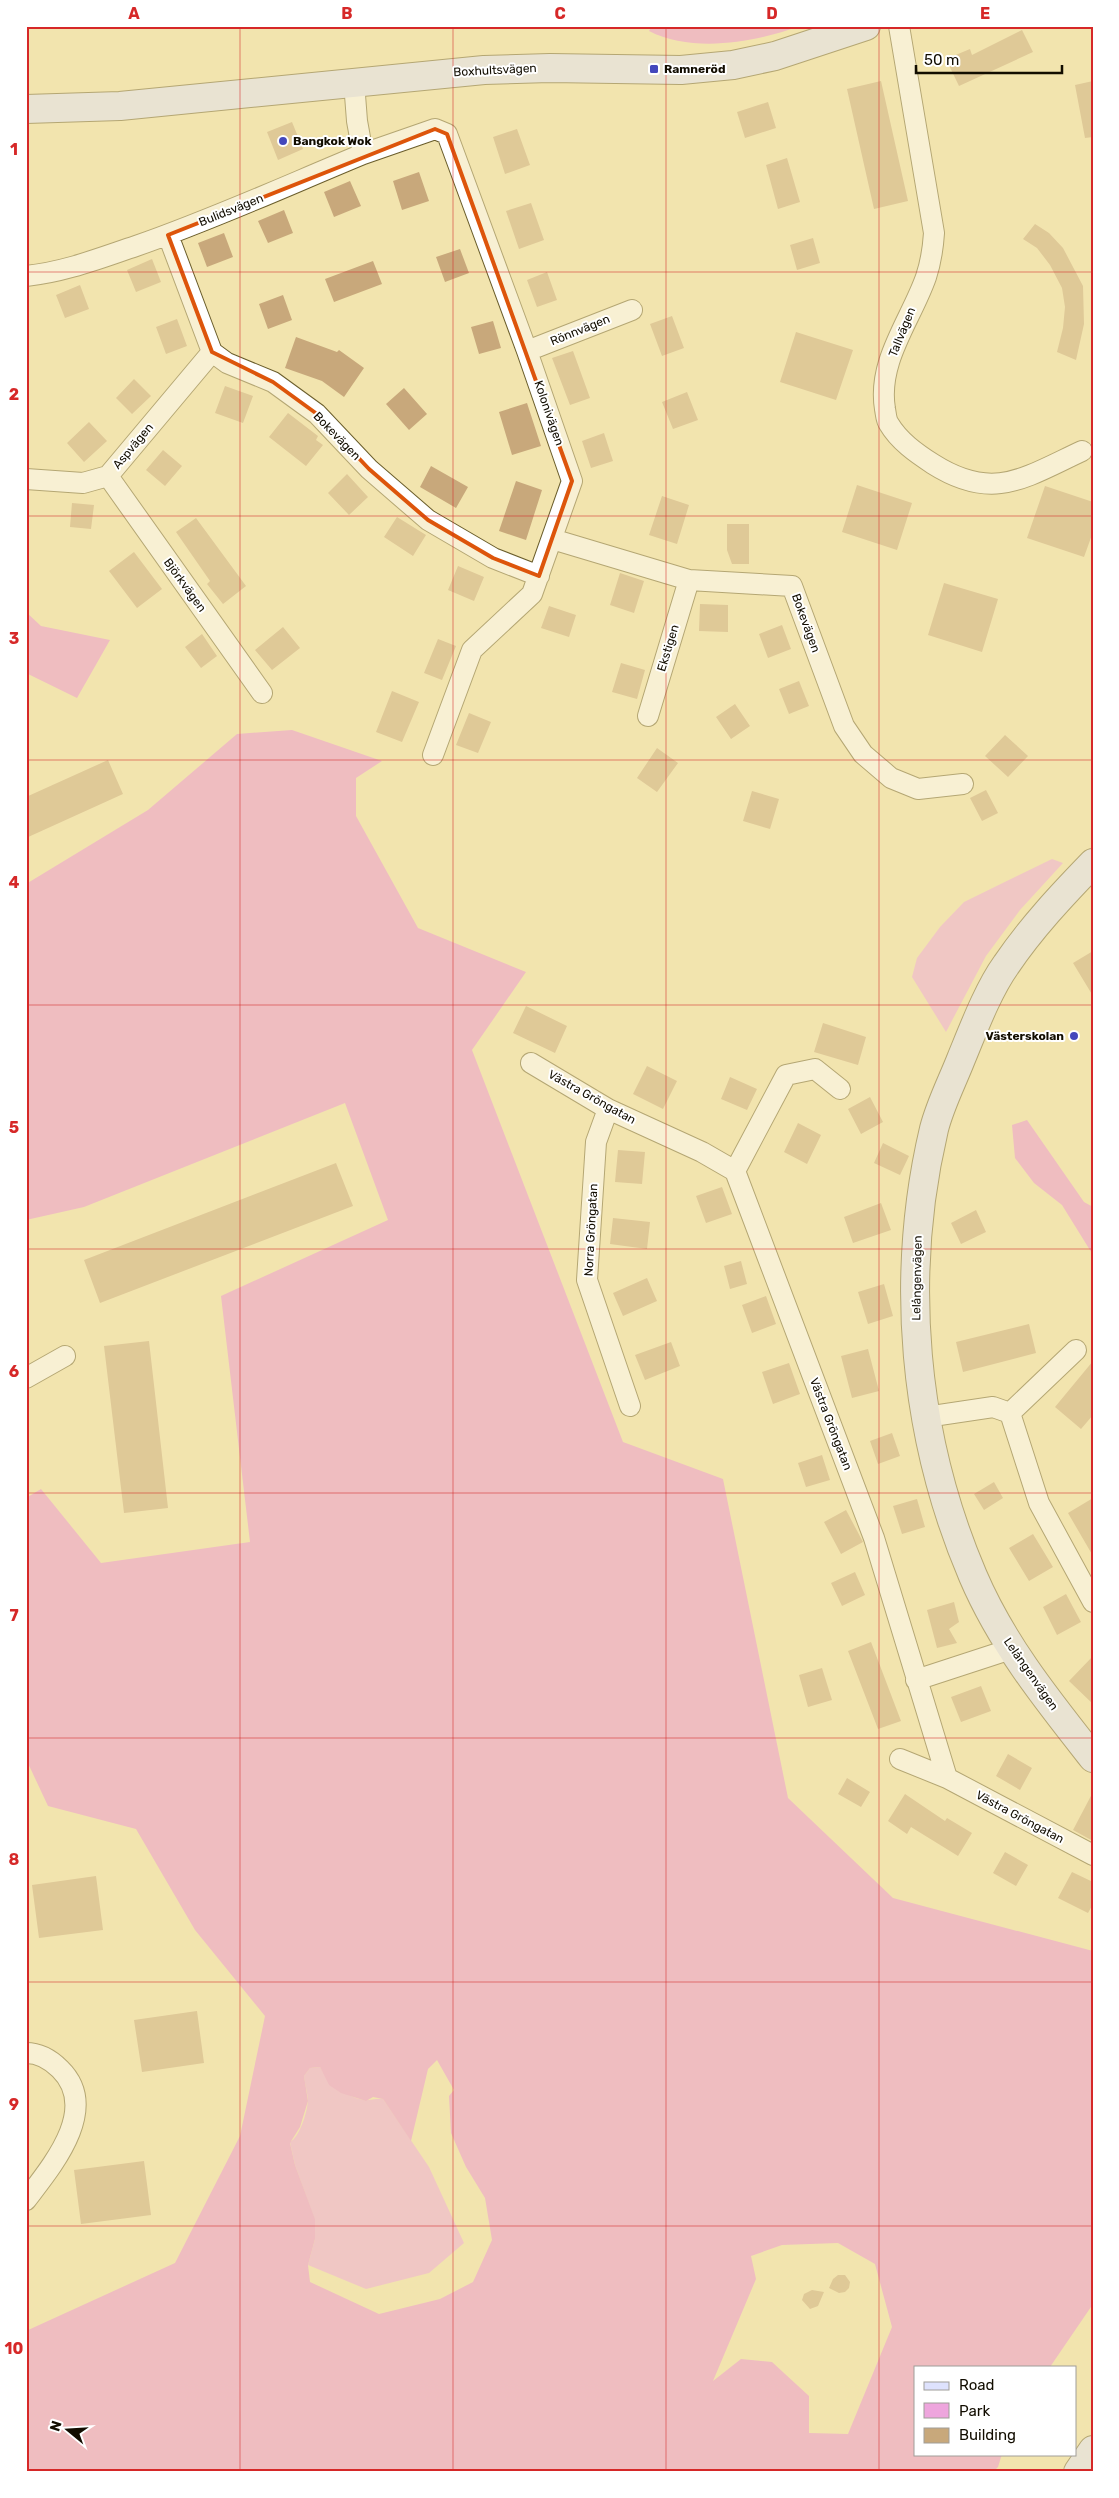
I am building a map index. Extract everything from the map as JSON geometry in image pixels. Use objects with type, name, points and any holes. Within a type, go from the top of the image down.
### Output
[{"type":"street","name":"Boxhultsvägen","points":[[26,109],[120,106],[484,70],[550,68],[681,70],[733,65],[775,56],[866,26]]},
{"type":"street","name":"Tallvägen","points":[[899,26],[934,233],[932,258],[925,279],[896,343],[886,376],[884,399],[888,422],[902,441],[920,455],[945,471],[972,483],[995,484],[1019,480],[1082,452]]},
{"type":"street","points":[[354,82],[357,121],[363,154]]},
{"type":"street","name":"Boxhultsvägen","points":[[26,124],[55,121],[120,106]]},
{"type":"street","name":"Kolonivägen","points":[[363,154],[435,129],[447,134],[527,351],[572,481],[532,594],[472,650],[433,755]]},
{"type":"street","name":"Bulidsvägen","points":[[26,276],[78,266],[168,235],[250,203],[363,154]]},
{"type":"street","points":[[168,235],[212,352]]},
{"type":"street","name":"Rönnvägen","points":[[527,351],[632,310]]},
{"type":"street","name":"Aspvägen","points":[[26,479],[83,483],[108,476],[212,352]]},
{"type":"street","name":"Bokevägen","points":[[212,352],[227,363],[273,382],[317,414],[369,469],[428,520],[492,558],[539,576]]},
{"type":"street","name":"Björkvägen","points":[[108,476],[262,693]]},
{"type":"street","name":"Bokevägen","points":[[552,539],[689,580],[792,586],[844,726],[862,754],[891,778],[918,789],[963,784]]},
{"type":"street","name":"Ekstigen","points":[[648,716],[689,580]]},
{"type":"street","name":"Lelångenvägen","points":[[1093,863],[1046,912],[1004,967],[970,1036],[935,1126],[918,1208],[914,1310],[926,1417],[938,1477],[952,1522],[973,1578],[1011,1649],[1033,1682],[1093,1758]]},
{"type":"street","name":"Västra Gröngatan","points":[[531,1063],[608,1109],[702,1152],[734,1171],[874,1538],[947,1778]]},
{"type":"street","points":[[734,1171],[786,1075],[815,1070],[840,1089]]},
{"type":"street","name":"Norra Gröngatan","points":[[608,1109],[596,1142],[587,1280],[630,1406]]},
{"type":"street","points":[[1010,1413],[1076,1350]]},
{"type":"street","points":[[26,1378],[65,1356]]},
{"type":"street","points":[[926,1417],[993,1407],[1010,1413]]},
{"type":"street","points":[[1010,1413],[1039,1502],[1093,1602]]},
{"type":"street","points":[[916,1680],[1011,1649]]},
{"type":"street","name":"Västra Gröngatan","points":[[900,1759],[947,1778],[1093,1856]]},
{"type":"street","points":[[26,2053],[32,2053],[50,2060],[62,2071],[76,2098],[71,2126],[63,2151],[26,2200]]},
{"type":"street","points":[[1078,2472],[1093,2450]]},
{"type":"highlighted area","points":[[435,129],[447,134],[572,481],[539,576],[493,558],[428,520],[369,469],[317,414],[273,382],[212,352],[168,235]]},
{"type":"green space","points":[[1052,859],[1063,863],[1020,910],[986,956],[946,1032],[912,977],[917,958],[940,927],[964,902]]},
{"type":"green space","points":[[320,2067],[328,2079],[343,2092],[363,2100],[383,2099],[429,2167],[464,2243],[429,2273],[366,2289],[308,2265],[315,2239],[315,2220],[295,2165],[290,2142],[297,2135],[307,2110],[308,2099],[304,2076],[310,2068]]},
{"type":"shaded area","points":[[652,26],[799,26],[744,41],[704,44],[666,38],[649,31]]},
{"type":"shaded area","points":[[26,612],[41,626],[110,640],[77,698],[26,673]]},
{"type":"shaded area","points":[[292,730],[382,761],[356,778],[356,816],[418,928],[526,972],[472,1050],[623,1442],[723,1479],[788,1798],[893,1898],[1093,1951],[1093,2304],[1051,2366],[914,2366],[914,2456],[1001,2456],[998,2467],[993,2472],[26,2472],[26,2331],[175,2263],[240,2136],[265,2016],[195,1930],[136,1829],[48,1806],[26,1759],[26,1498],[41,1489],[101,1563],[250,1542],[221,1296],[388,1220],[345,1103],[84,1207],[26,1220],[26,884],[148,810],[237,734]],"holes":[[[437,2060],[454,2090],[449,2096],[451,2133],[466,2167],[485,2198],[492,2240],[473,2282],[440,2299],[379,2314],[310,2282],[308,2265],[315,2239],[315,2219],[295,2165],[290,2143],[300,2127],[308,2101],[304,2076],[310,2068],[320,2067],[329,2085],[341,2093],[366,2101],[373,2097],[383,2099],[411,2141],[428,2069]],[[838,2243],[875,2264],[892,2327],[848,2434],[809,2433],[809,2396],[772,2362],[741,2359],[713,2381],[756,2279],[751,2256],[782,2245]]]},
{"type":"shaded area","points":[[1027,1120],[1084,1202],[1093,1207],[1093,1255],[1062,1205],[1034,1183],[1015,1158],[1012,1125]]},
{"type":"building","points":[[1022,30],[1033,52],[959,86],[946,59],[970,49],[972,55]]},
{"type":"building","points":[[881,81],[908,201],[874,209],[847,89]]},
{"type":"building","points":[[1093,81],[1093,137],[1085,138],[1075,85]]},
{"type":"building","points":[[768,102],[776,128],[745,138],[737,112]]},
{"type":"building","points":[[292,122],[303,149],[278,160],[267,132]]},
{"type":"building","points":[[517,129],[530,165],[505,174],[493,137]]},
{"type":"building","points":[[787,158],[800,202],[778,209],[766,165]]},
{"type":"building","points":[[419,172],[429,201],[402,210],[393,181]]},
{"type":"building","points":[[350,181],[361,206],[334,217],[324,192]]},
{"type":"building","points":[[531,203],[544,240],[519,249],[506,211]]},
{"type":"building","points":[[284,210],[293,233],[268,243],[258,221]]},
{"type":"building","points":[[1035,224],[1049,233],[1063,248],[1083,286],[1084,324],[1076,360],[1057,352],[1063,328],[1065,307],[1062,288],[1050,265],[1037,248],[1023,239]]},
{"type":"building","points":[[224,233],[233,257],[207,267],[198,243]]},
{"type":"building","points":[[813,238],[820,263],[797,270],[790,245]]},
{"type":"building","points":[[460,249],[469,273],[445,282],[436,257]]},
{"type":"building","points":[[152,259],[161,282],[136,292],[127,270]]},
{"type":"building","points":[[373,261],[382,284],[334,302],[325,279]]},
{"type":"building","points":[[547,272],[557,300],[537,307],[527,280]]},
{"type":"building","points":[[80,285],[89,309],[65,318],[56,295]]},
{"type":"building","points":[[283,295],[292,320],[268,329],[259,304]]},
{"type":"building","points":[[672,316],[684,348],[662,356],[650,324]]},
{"type":"building","points":[[177,319],[187,346],[166,354],[156,327]]},
{"type":"building","points":[[493,321],[501,348],[479,354],[471,327]]},
{"type":"building","points":[[796,332],[853,350],[836,400],[780,382]]},
{"type":"building","points":[[296,337],[337,352],[339,350],[364,368],[344,397],[322,381],[285,368]]},
{"type":"building","points":[[573,351],[590,398],[570,405],[552,358]]},
{"type":"building","points":[[134,379],[151,396],[132,414],[116,398]]},
{"type":"building","points":[[225,386],[253,396],[243,423],[215,413]]},
{"type":"building","points":[[404,388],[427,414],[409,430],[386,404]]},
{"type":"building","points":[[687,392],[698,420],[673,429],[662,402]]},
{"type":"building","points":[[527,403],[541,446],[512,455],[499,412]]},
{"type":"building","points":[[288,413],[318,436],[316,440],[323,445],[306,466],[269,437]]},
{"type":"building","points":[[89,422],[107,441],[84,462],[67,443]]},
{"type":"building","points":[[604,433],[613,461],[591,468],[582,441]]},
{"type":"building","points":[[163,450],[182,466],[165,486],[146,470]]},
{"type":"building","points":[[431,466],[468,487],[456,508],[420,487]]},
{"type":"building","points":[[347,474],[368,497],[349,515],[328,493]]},
{"type":"building","points":[[516,481],[542,490],[526,540],[499,531]]},
{"type":"building","points":[[857,485],[912,503],[897,550],[842,532]]},
{"type":"building","points":[[1045,486],[1093,502],[1093,532],[1084,557],[1027,538]]},
{"type":"building","points":[[662,496],[689,505],[677,544],[649,535]]},
{"type":"building","points":[[72,503],[94,505],[91,529],[70,527]]},
{"type":"building","points":[[397,517],[426,535],[413,556],[384,537]]},
{"type":"building","points":[[196,518],[246,586],[223,604],[207,584],[210,581],[176,532]]},
{"type":"building","points":[[727,524],[749,524],[749,564],[732,564],[727,550]]},
{"type":"building","points":[[134,552],[162,589],[137,608],[109,571]]},
{"type":"building","points":[[458,566],[484,577],[474,601],[448,590]]},
{"type":"building","points":[[620,573],[644,581],[634,613],[610,605]]},
{"type":"building","points":[[944,583],[998,599],[982,652],[928,635]]},
{"type":"building","points":[[700,604],[728,605],[728,632],[699,631]]},
{"type":"building","points":[[549,606],[576,615],[569,637],[541,628]]},
{"type":"building","points":[[782,625],[791,649],[768,658],[759,634]]},
{"type":"building","points":[[283,627],[300,648],[272,670],[255,650]]},
{"type":"building","points":[[202,634],[217,656],[201,668],[185,647]]},
{"type":"building","points":[[438,639],[456,646],[442,680],[424,673]]},
{"type":"building","points":[[621,663],[645,670],[637,699],[612,692]]},
{"type":"building","points":[[799,681],[809,706],[789,714],[779,689]]},
{"type":"building","points":[[392,691],[419,702],[402,742],[376,732]]},
{"type":"building","points":[[735,704],[750,726],[731,739],[716,717]]},
{"type":"building","points":[[469,713],[491,722],[478,753],[456,745]]},
{"type":"building","points":[[1005,735],[1028,756],[1008,777],[985,756]]},
{"type":"building","points":[[657,748],[678,763],[657,792],[637,778]]},
{"type":"building","points":[[108,760],[123,794],[26,838],[26,797]]},
{"type":"building","points":[[986,790],[998,813],[982,821],[970,798]]},
{"type":"building","points":[[752,791],[779,799],[770,829],[743,821]]},
{"type":"building","points":[[1093,951],[1093,996],[1073,963]]},
{"type":"building","points":[[526,1006],[567,1026],[555,1053],[513,1033]]},
{"type":"building","points":[[823,1023],[866,1037],[858,1065],[814,1052]]},
{"type":"building","points":[[647,1066],[677,1081],[663,1109],[633,1094]]},
{"type":"building","points":[[730,1077],[757,1089],[747,1110],[721,1099]]},
{"type":"building","points":[[870,1097],[883,1122],[861,1134],[848,1109]]},
{"type":"building","points":[[798,1123],[821,1135],[807,1164],[784,1152]]},
{"type":"building","points":[[883,1143],[909,1156],[900,1175],[874,1163]]},
{"type":"building","points":[[618,1150],[645,1152],[642,1184],[615,1182]]},
{"type":"building","points":[[336,1163],[353,1206],[100,1303],[84,1260]]},
{"type":"building","points":[[722,1187],[732,1214],[706,1223],[696,1196]]},
{"type":"building","points":[[881,1203],[891,1230],[853,1243],[844,1217]]},
{"type":"building","points":[[976,1210],[986,1232],[961,1244],[951,1223]]},
{"type":"building","points":[[613,1218],[650,1222],[647,1249],[610,1244]]},
{"type":"building","points":[[741,1261],[747,1284],[730,1289],[724,1266]]},
{"type":"building","points":[[647,1278],[657,1301],[623,1316],[613,1293]]},
{"type":"building","points":[[884,1284],[893,1316],[868,1324],[858,1292]]},
{"type":"building","points":[[766,1296],[776,1324],[752,1333],[742,1305]]},
{"type":"building","points":[[1029,1324],[1036,1353],[963,1372],[956,1342]]},
{"type":"building","points":[[149,1341],[168,1508],[124,1513],[104,1346]]},
{"type":"building","points":[[671,1342],[680,1366],[645,1380],[635,1355]]},
{"type":"building","points":[[868,1349],[879,1391],[852,1398],[841,1356]]},
{"type":"building","points":[[1093,1361],[1093,1415],[1081,1429],[1055,1407]]},
{"type":"building","points":[[789,1363],[800,1394],[773,1404],[762,1372]]},
{"type":"building","points":[[892,1433],[900,1456],[878,1464],[870,1441]]},
{"type":"building","points":[[822,1455],[830,1480],[806,1487],[798,1463]]},
{"type":"building","points":[[994,1482],[1003,1498],[984,1510],[974,1494]]},
{"type":"building","points":[[1093,1498],[1093,1556],[1068,1513]]},
{"type":"building","points":[[917,1499],[925,1527],[902,1534],[893,1506]]},
{"type":"building","points":[[846,1510],[863,1542],[841,1554],[824,1522]]},
{"type":"building","points":[[1033,1534],[1053,1567],[1029,1581],[1009,1548]]},
{"type":"building","points":[[855,1572],[865,1595],[842,1606],[831,1583]]},
{"type":"building","points":[[1066,1594],[1081,1622],[1057,1635],[1043,1607]]},
{"type":"building","points":[[954,1602],[959,1622],[949,1629],[957,1643],[937,1648],[927,1610]]},
{"type":"building","points":[[871,1642],[901,1721],[878,1729],[848,1651]]},
{"type":"building","points":[[1093,1656],[1093,1704],[1069,1681]]},
{"type":"building","points":[[822,1668],[832,1700],[808,1707],[799,1675]]},
{"type":"building","points":[[981,1686],[991,1711],[961,1722],[951,1697]]},
{"type":"building","points":[[1008,1754],[1032,1768],[1020,1790],[996,1776]]},
{"type":"building","points":[[847,1778],[870,1792],[861,1807],[838,1794]]},
{"type":"building","points":[[1093,1792],[1093,1841],[1073,1830]]},
{"type":"building","points":[[905,1794],[945,1821],[947,1818],[972,1833],[958,1856],[911,1827],[907,1834],[888,1821]]},
{"type":"building","points":[[1005,1852],[1028,1865],[1016,1886],[993,1873]]},
{"type":"building","points":[[1072,1872],[1093,1882],[1093,1904],[1088,1913],[1058,1898]]},
{"type":"building","points":[[96,1876],[103,1930],[39,1938],[32,1885]]},
{"type":"building","points":[[197,2011],[204,2063],[142,2072],[134,2020]]},
{"type":"building","points":[[144,2161],[151,2215],[81,2224],[74,2170]]},
{"type":"building","points":[[838,2275],[845,2275],[850,2282],[849,2288],[845,2292],[839,2293],[829,2288],[833,2279]]},
{"type":"building","points":[[812,2290],[824,2292],[818,2306],[810,2309],[802,2300],[804,2294]]},
{"type":"place","name":"Ramneröd","points":[[654,69]]},
{"type":"place","name":"Bangkok Wok","points":[[283,141]]},
{"type":"place","name":"Västerskolan","points":[[1074,1036]]}]
